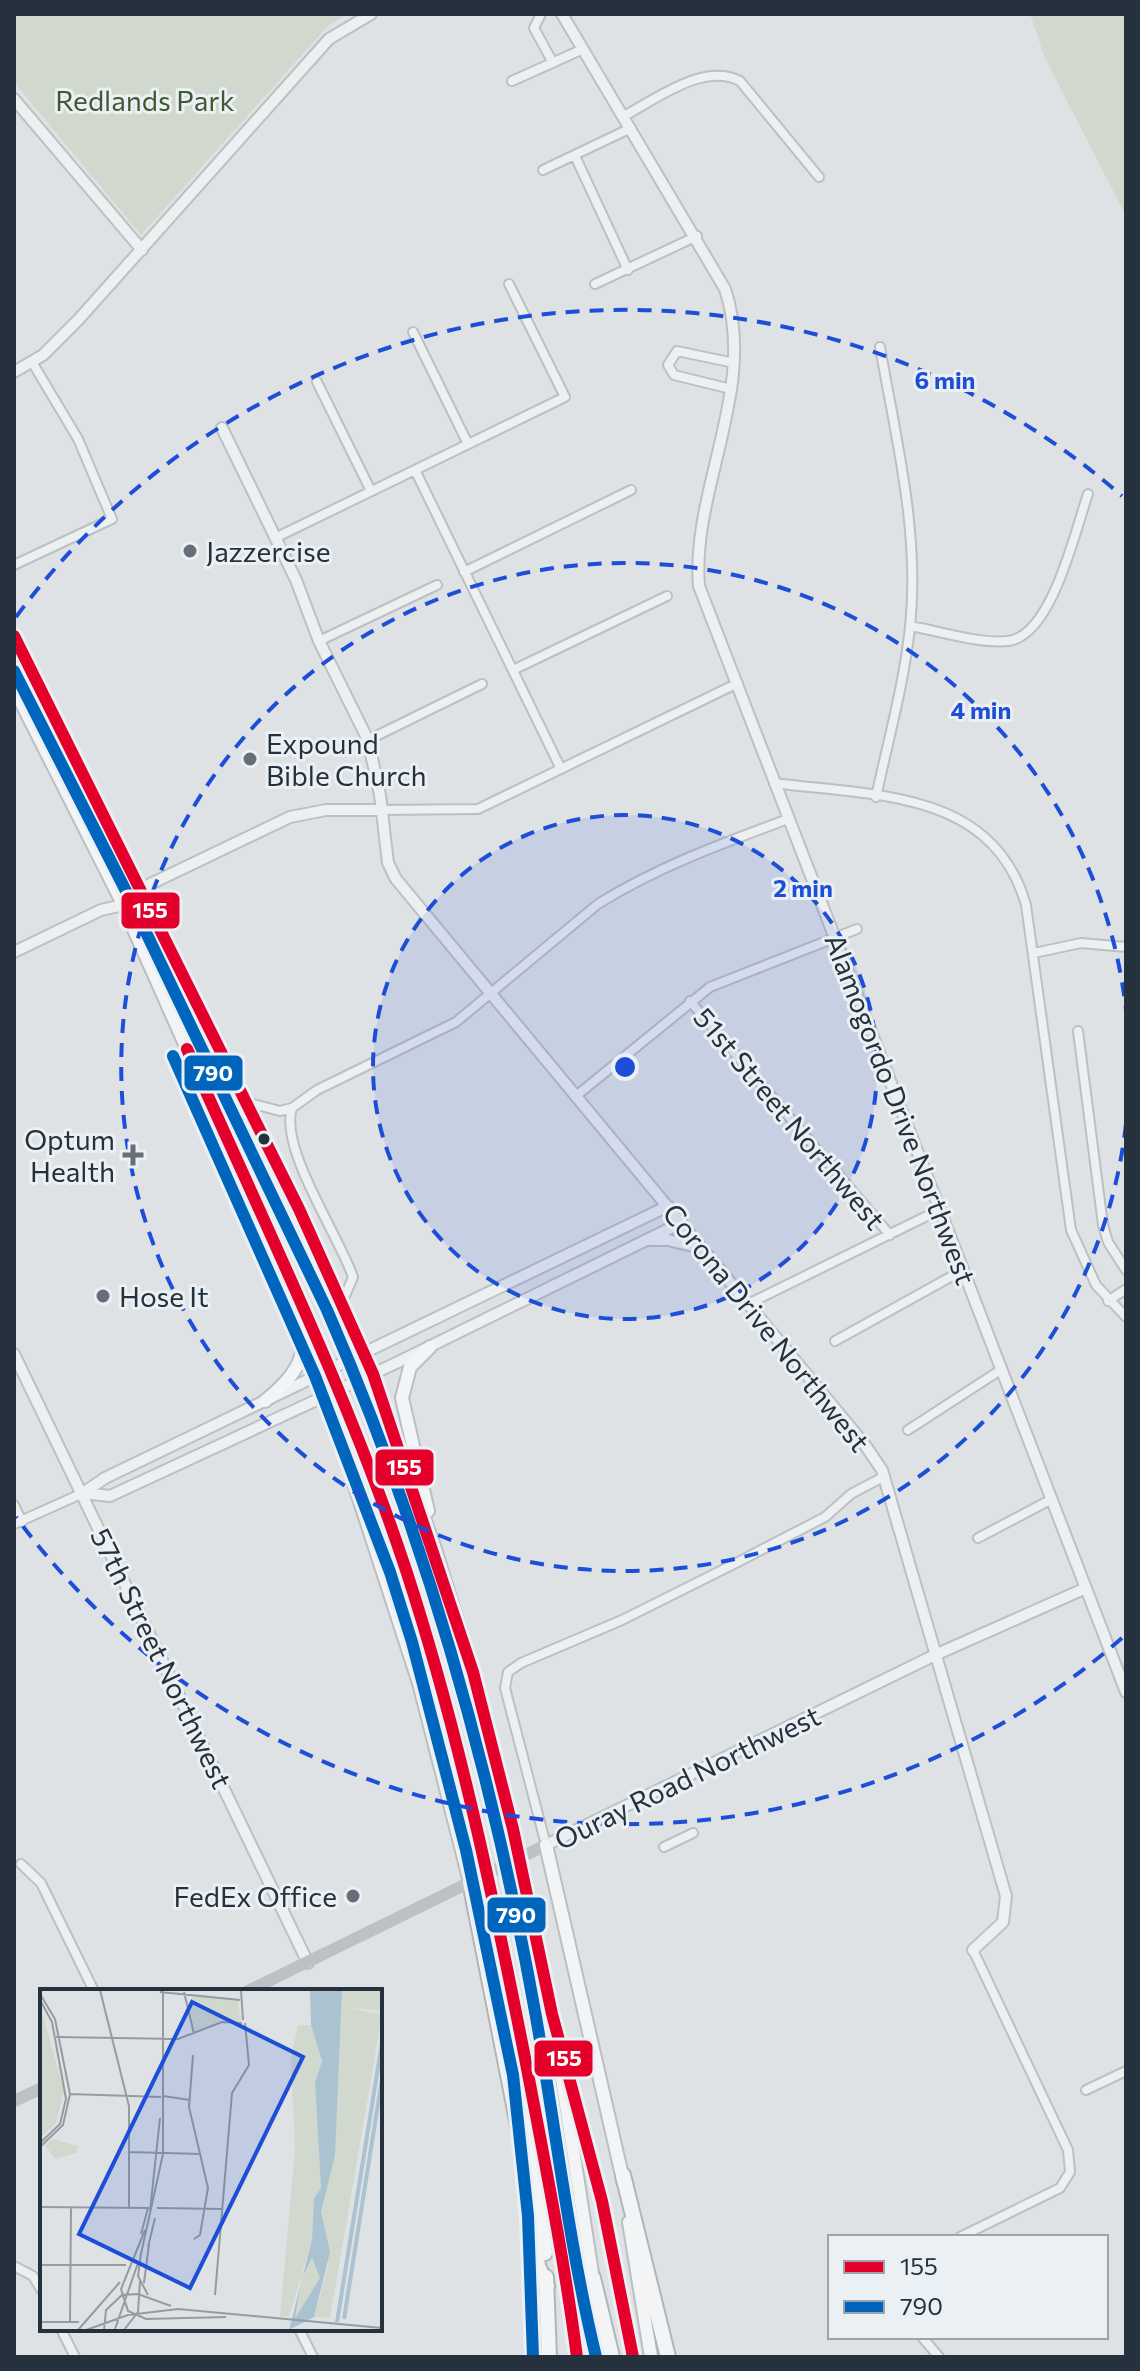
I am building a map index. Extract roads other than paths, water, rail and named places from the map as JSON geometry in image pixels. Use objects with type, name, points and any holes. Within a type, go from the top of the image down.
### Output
[{"type":"highway","points":[[470,1882],[528,2176],[538,2266],[547,2286]]},
{"type":"highway","points":[[529,2073],[544,2215],[549,2357]]},
{"type":"highway","points":[[623,2175],[668,2357]]},
{"type":"highway","points":[[593,2278],[612,2357]]},
{"type":"main road","points":[[14,636],[142,888],[342,1303],[373,1374],[434,1546],[473,1672],[528,1895],[552,2014],[593,2278],[601,2357]]},
{"type":"main road","points":[[14,688],[123,905],[330,1370],[405,1567],[427,1638],[496,1910],[567,2279],[577,2357]]},
{"type":"main road","points":[[77,814],[93,831],[121,880],[142,888]]},
{"type":"main road","points":[[123,905],[130,908],[171,967],[188,982]]},
{"type":"main road","points":[[265,1401],[298,1371],[303,1353],[301,1335],[272,1267],[270,1241]]},
{"type":"main road","points":[[430,1347],[410,1367],[402,1398],[420,1467],[434,1546]]},
{"type":"main road","points":[[352,1426],[355,1486],[419,1683],[470,1882]]},
{"type":"main road","points":[[546,1845],[623,2175],[651,2357]]},
{"type":"main road","name":"Ouray Road Northwest","points":[[252,1989],[546,1845]]},
{"type":"main road","points":[[552,2014],[602,2201],[633,2357]]},
{"type":"main road","points":[[14,2101],[40,2089]]},
{"type":"street","points":[[14,372],[32,362],[79,319],[304,65],[348,25],[371,14]]},
{"type":"street","points":[[541,14],[534,28],[553,63]]},
{"type":"street","name":"Alamogordo Drive Northwest","points":[[562,14],[697,236],[730,301],[734,363],[698,566],[699,586],[1126,1692]]},
{"type":"street","points":[[512,81],[583,49]]},
{"type":"street","points":[[624,116],[709,75],[730,76],[740,81],[819,177]]},
{"type":"street","points":[[14,99],[142,250]]},
{"type":"street","points":[[543,170],[631,128]]},
{"type":"street","points":[[575,156],[628,270]]},
{"type":"street","points":[[595,284],[697,236]]},
{"type":"street","points":[[275,538],[565,397],[509,284]]},
{"type":"street","points":[[413,332],[468,444]]},
{"type":"street","points":[[876,797],[910,626],[908,509],[880,347]]},
{"type":"street","points":[[731,389],[674,375],[668,365],[677,351],[734,363]]},
{"type":"street","points":[[14,565],[112,519],[78,439],[32,362]]},
{"type":"street","points":[[317,382],[371,491]]},
{"type":"street","name":"Corona Drive Northwest","points":[[222,428],[296,580],[319,641],[368,740],[382,810],[388,863],[396,879],[865,1445],[885,1476],[1006,1896],[1003,1922],[973,1950],[1068,2150],[1071,2165],[1060,2188],[964,2235]]},
{"type":"street","points":[[415,470],[561,769]]},
{"type":"street","points":[[464,572],[631,490]]},
{"type":"street","points":[[910,626],[1001,641],[1027,635],[1045,613],[1088,494]]},
{"type":"street","points":[[319,641],[437,585]]},
{"type":"street","points":[[513,670],[667,596]]},
{"type":"street","points":[[142,888],[290,817],[326,810],[478,809],[738,683]]},
{"type":"street","points":[[368,740],[482,684]]},
{"type":"street","points":[[774,783],[876,797],[947,811],[993,842],[1007,857],[1022,889],[1034,953],[1071,1230],[1088,1271],[1108,1301],[1124,1313]]},
{"type":"street","points":[[246,1102],[280,1111],[292,1108],[317,1090],[456,1022],[598,904],[618,891],[693,855],[788,819]]},
{"type":"street","points":[[14,952],[101,910],[123,905]]},
{"type":"street","points":[[576,1096],[710,987],[857,929]]},
{"type":"street","points":[[1034,953],[1081,943],[1126,947]]},
{"type":"street","name":"51st Street Northwest","points":[[690,1001],[890,1235]]},
{"type":"street","points":[[1078,1031],[1103,1225],[1108,1242],[1126,1270]]},
{"type":"street","points":[[292,1108],[288,1120],[292,1146],[353,1277],[342,1303]]},
{"type":"street","points":[[14,1505],[18,1523],[668,1206]]},
{"type":"street","points":[[748,1304],[939,1210]]},
{"type":"street","points":[[83,1493],[110,1496],[430,1347],[681,1223]]},
{"type":"street","points":[[644,1240],[668,1240],[703,1249]]},
{"type":"street","points":[[576,1252],[584,1269]]},
{"type":"street","points":[[835,1341],[963,1270]]},
{"type":"street","points":[[1108,1301],[1126,1289]]},
{"type":"street","name":"57th Street Northwest","points":[[14,1354],[308,1963]]},
{"type":"street","points":[[908,1430],[1002,1369]]},
{"type":"street","points":[[546,1845],[505,1680],[508,1672],[825,1517],[851,1494],[885,1476]]},
{"type":"street","points":[[978,1538],[1052,1499]]},
{"type":"street","name":"Ouray Road Northwest","points":[[546,1845],[935,1655],[1086,1588]]},
{"type":"street","points":[[664,1847],[693,1833]]},
{"type":"street","points":[[21,1864],[41,1883],[93,1989]]},
{"type":"street","points":[[1086,2090],[1126,2071]]},
{"type":"street","points":[[14,2266],[33,2276],[40,2288]]},
{"type":"street","points":[[62,2331],[75,2357]]},
{"type":"street","points":[[300,2331],[313,2357]]},
{"type":"street","points":[[924,2339],[939,2357]]},
{"type":"place","name":"Jazzercise","points":[[190,551]]},
{"type":"place","name":"Expound Bible Church","points":[[250,759]]},
{"type":"place","name":"Optum Health","points":[[133,1155]]},
{"type":"place","name":"Hose It","points":[[103,1296]]},
{"type":"place","name":"FedEx Office","points":[[353,1896]]},
{"type":"park label","name":"Redlands Park","points":[[145,100]]}]
